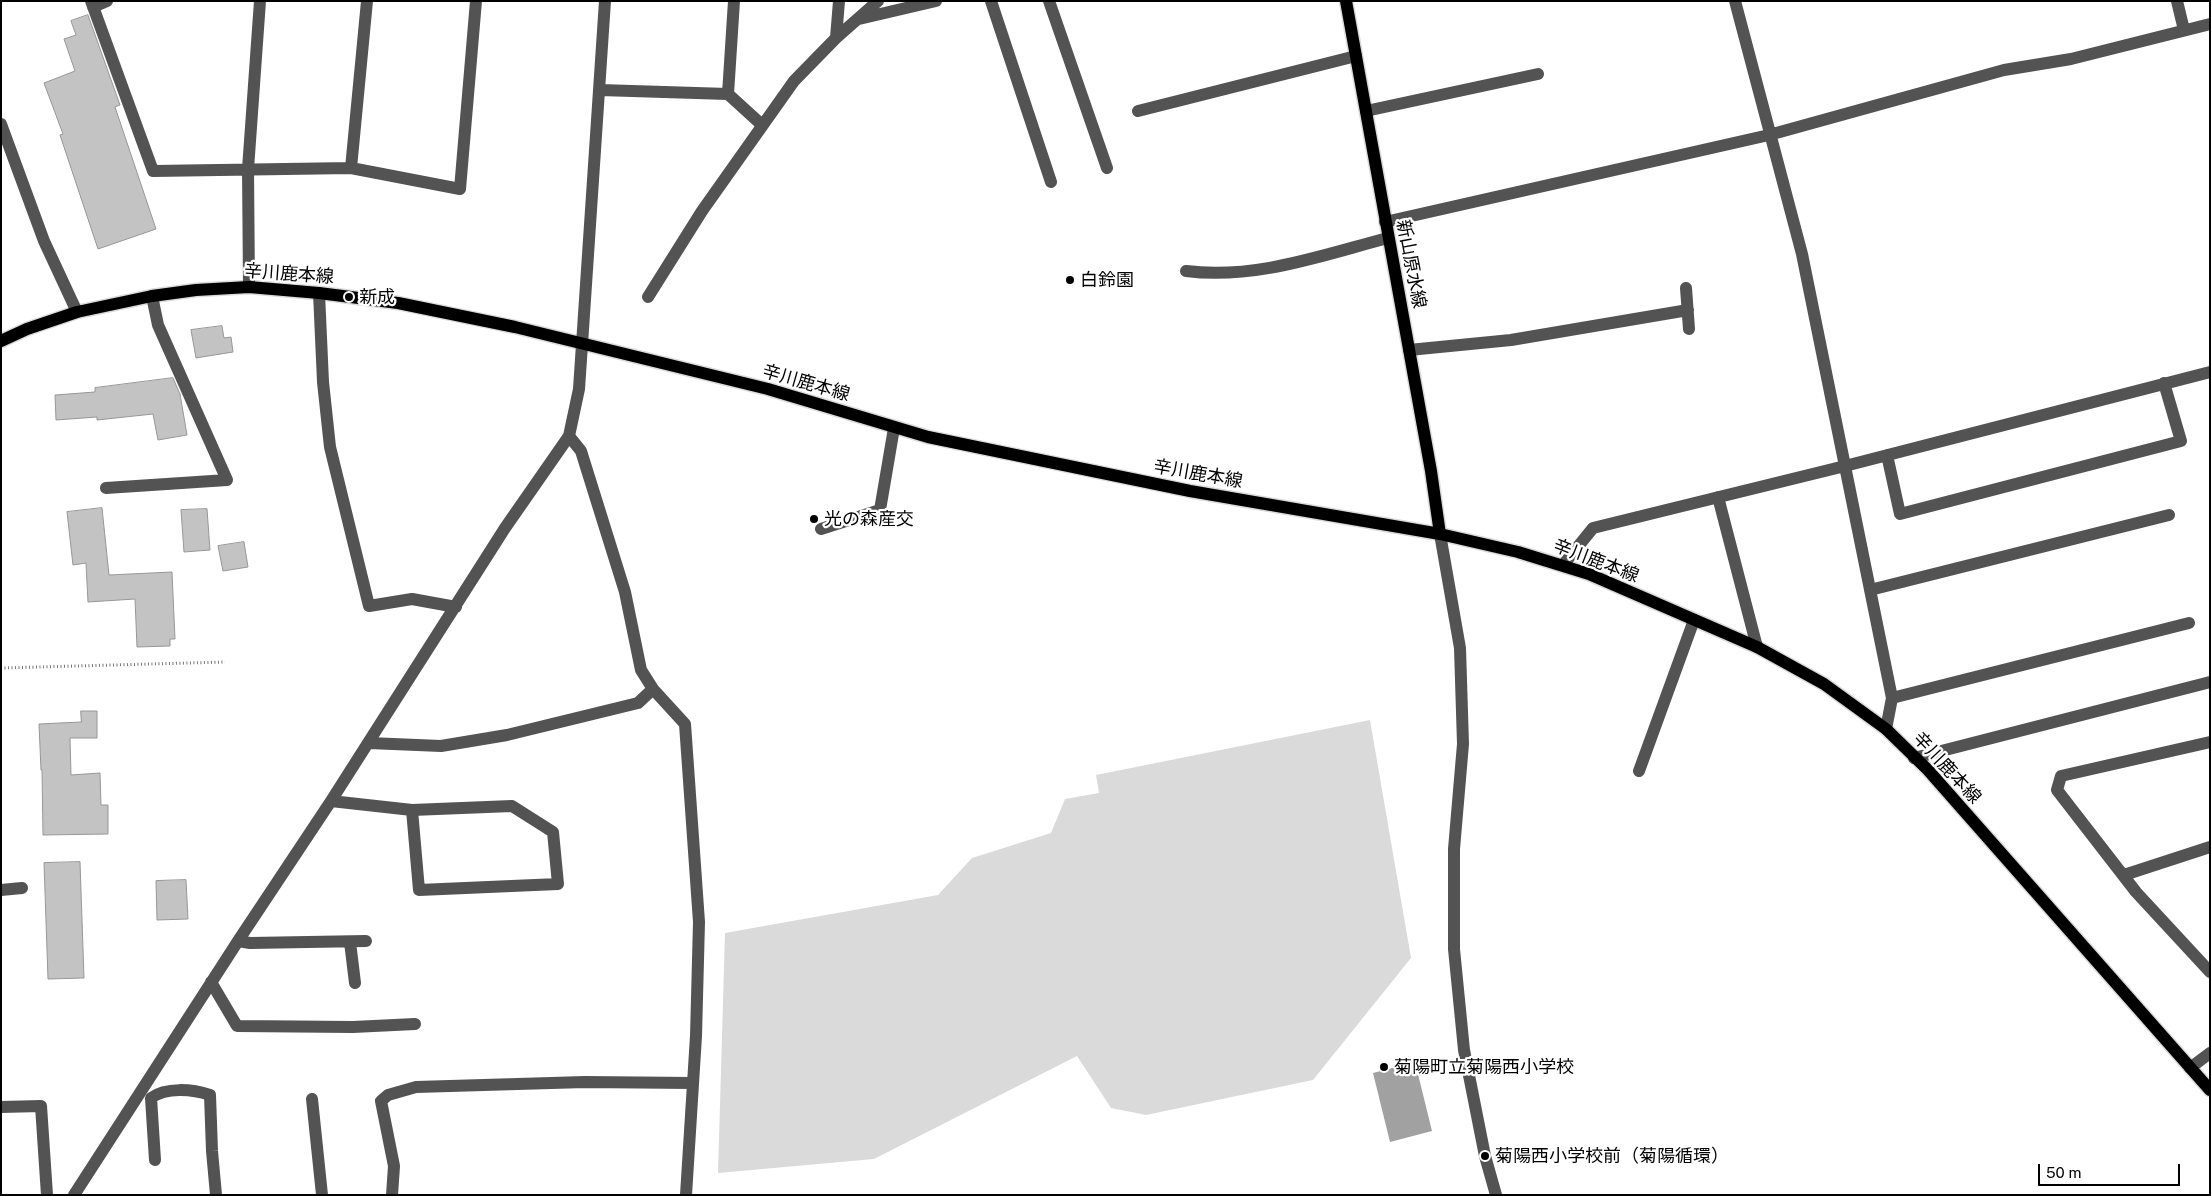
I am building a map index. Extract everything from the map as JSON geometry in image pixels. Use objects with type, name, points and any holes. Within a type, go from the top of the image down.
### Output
[{"type":"main road","name":"新山原水線","points":[[1346,1],[1431,471],[1440,534]]},
{"type":"main road","name":"辛川鹿本線","points":[[1,341],[27,329],[77,312],[152,296],[196,290],[249,287],[319,292],[398,303],[515,327],[768,389],[928,437],[1190,491],[1440,534],[1518,552],[1563,565],[1589,574],[1757,647],[1824,684],[1886,729],[2210,1090]]},
{"type":"street","points":[[106,1],[92,4],[153,171],[351,168],[460,189],[476,1]]},
{"type":"street","points":[[249,287],[248,169],[260,1]]},
{"type":"street","points":[[351,168],[367,1]]},
{"type":"street","points":[[74,1195],[211,982],[331,801],[505,528],[569,436],[579,389],[605,1]]},
{"type":"street","points":[[728,94],[734,1]]},
{"type":"street","points":[[836,38],[839,1]]},
{"type":"street","points":[[648,297],[702,211],[794,81],[836,38],[878,1]]},
{"type":"street","points":[[859,19],[936,1]]},
{"type":"street","points":[[991,1],[1051,182]]},
{"type":"street","points":[[1049,1],[1106,168]]},
{"type":"street","points":[[1735,1],[1802,254],[1892,698],[1886,729]]},
{"type":"street","points":[[2177,1],[2184,30]]},
{"type":"street","points":[[1385,222],[1769,135],[2004,70],[2071,59],[2210,24]]},
{"type":"street","points":[[1138,111],[1356,56]]},
{"type":"street","points":[[1366,112],[1538,74]]},
{"type":"street","points":[[600,90],[728,94],[762,125]]},
{"type":"street","points":[[1,124],[44,241],[77,312]]},
{"type":"street","points":[[1186,271],[1212,274],[1264,270],[1388,238]]},
{"type":"street","points":[[1686,288],[1689,329]]},
{"type":"street","points":[[319,292],[323,382],[330,447],[369,606],[412,599],[456,607]]},
{"type":"street","points":[[106,488],[227,480],[158,325],[152,296]]},
{"type":"street","points":[[1409,350],[1511,340],[1688,310]]},
{"type":"street","points":[[1563,565],[1593,528],[2210,372]]},
{"type":"street","points":[[1886,455],[1900,514],[1909,512],[2181,441],[2164,383]]},
{"type":"street","points":[[821,529],[880,510],[894,428]]},
{"type":"street","points":[[569,436],[581,451],[625,592],[641,670],[653,689],[684,724],[699,922],[686,1195]]},
{"type":"street","points":[[1718,497],[1757,647]]},
{"type":"street","points":[[1870,590],[2169,515]]},
{"type":"street","points":[[1440,534],[1460,648],[1463,744],[1454,849],[1454,949],[1464,1050],[1496,1195]]},
{"type":"street","points":[[1639,771],[1694,620]]},
{"type":"street","points":[[1892,698],[2189,623]]},
{"type":"street","points":[[1914,758],[2210,682]]},
{"type":"street","points":[[368,743],[441,746],[507,734],[638,702],[653,689]]},
{"type":"street","points":[[2210,742],[2061,776],[2057,790],[2124,875],[2210,972]]},
{"type":"street","points":[[331,801],[412,810],[512,806],[553,832],[558,884],[419,890],[412,810]]},
{"type":"street","points":[[2124,875],[2210,847]]},
{"type":"street","points":[[1,890],[22,888]]},
{"type":"street","points":[[238,941],[250,943],[366,941]]},
{"type":"street","points":[[350,942],[355,983]]},
{"type":"street","points":[[211,982],[237,1026],[353,1027],[415,1024]]},
{"type":"street","points":[[2190,1068],[2210,1053]]},
{"type":"street","points":[[392,1195],[394,1166],[382,1101],[388,1095],[416,1087],[585,1082],[692,1082]]},
{"type":"street","points":[[155,1160],[151,1098],[159,1092],[196,1090],[210,1094],[212,1160],[216,1195]]},
{"type":"street","points":[[312,1099],[322,1195]]},
{"type":"street","points":[[1,1107],[41,1106],[47,1195]]},
{"type":"path","points":[[1,668],[225,662]]},
{"type":"shaded area","points":[[1370,720],[1411,958],[1313,1080],[1146,1115],[1111,1108],[1077,1056],[874,1159],[718,1173],[725,933],[938,895],[972,858],[1051,833],[1065,799],[1099,793],[1096,775]]},
{"type":"shaded area","points":[[1415,1062],[1432,1131],[1390,1142],[1373,1073]]},
{"type":"building","points":[[88,15],[120,105],[115,107],[156,229],[98,249],[60,135],[63,134],[44,83],[75,71],[64,39],[76,35],[71,21]]},
{"type":"building","points":[[222,326],[224,338],[231,337],[233,352],[196,358],[191,330]]},
{"type":"building","points":[[173,378],[180,394],[187,435],[158,440],[153,414],[97,420],[97,417],[56,420],[55,395],[95,392],[95,388]]},
{"type":"building","points":[[102,508],[109,575],[172,572],[175,639],[170,639],[170,646],[137,647],[135,599],[88,602],[86,563],[73,565],[67,512]]},
{"type":"building","points":[[207,509],[210,550],[184,552],[181,510]]},
{"type":"building","points":[[244,542],[248,567],[223,571],[218,546]]},
{"type":"building","points":[[81,711],[97,711],[97,738],[70,738],[71,775],[100,773],[101,805],[108,805],[108,834],[43,835],[39,724],[81,722]]},
{"type":"building","points":[[80,862],[84,978],[48,979],[44,863]]},
{"type":"building","points":[[186,880],[188,919],[157,920],[156,881]]},
{"type":"place","name":"白鈴園","points":[[1070,280]]},
{"type":"place","name":"新成","points":[[349,297]]},
{"type":"place","name":"光の森産交","points":[[814,519]]},
{"type":"place","name":"菊陽町立菊陽西小学校","points":[[1384,1067]]},
{"type":"place","name":"菊陽西小学校前（菊陽循環）","points":[[1485,1156]]}]
